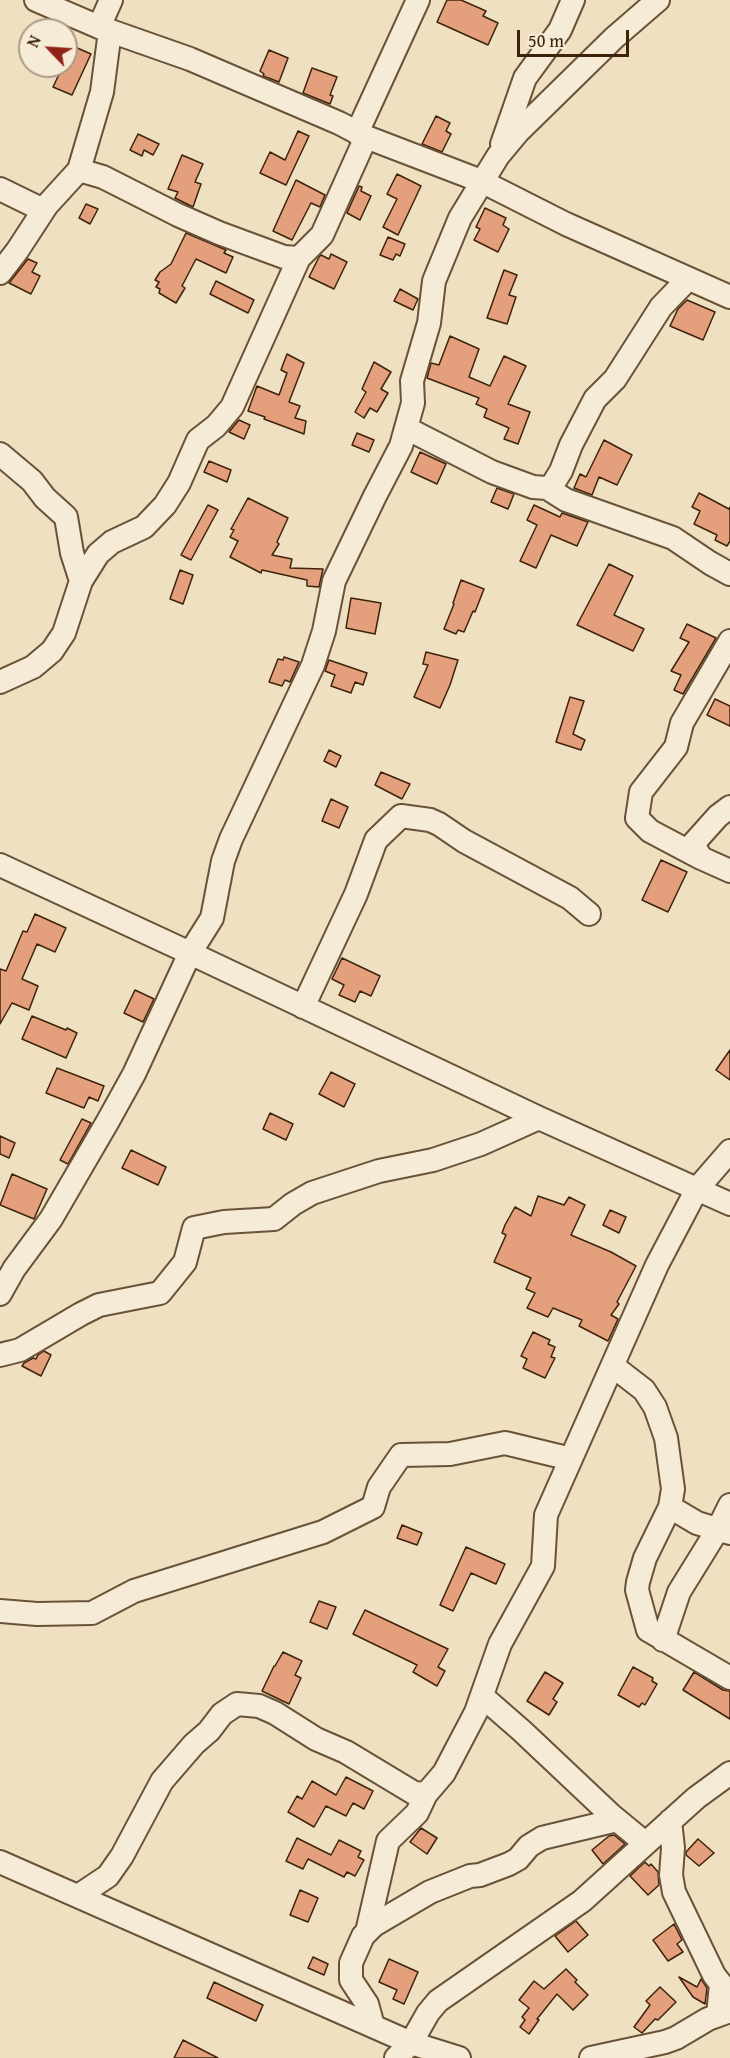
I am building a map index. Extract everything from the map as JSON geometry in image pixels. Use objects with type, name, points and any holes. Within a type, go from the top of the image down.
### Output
[{"type":"street","points":[[36,0],[105,29],[190,60],[362,135],[481,181],[566,224],[730,297]]},
{"type":"street","points":[[0,273],[43,210],[79,170],[102,92],[105,29],[111,0]]},
{"type":"street","points":[[0,682],[33,667],[52,651],[64,633],[81,581],[102,550],[112,542],[144,527],[165,505],[179,483],[198,440],[216,426],[232,407],[298,258],[322,236],[418,0]]},
{"type":"street","points":[[498,156],[525,78],[560,30],[573,0]]},
{"type":"street","points":[[0,1294],[7,1265],[51,1219],[108,1121],[134,1074],[190,953],[212,918],[231,839],[313,665],[324,631],[334,581],[401,446],[413,403],[412,381],[429,324],[434,281],[460,218],[481,181],[518,132],[614,38],[658,0]]},
{"type":"street","points":[[79,170],[103,177],[219,233],[284,257],[298,258]]},
{"type":"street","points":[[0,189],[43,210]]},
{"type":"street","points":[[547,488],[553,484],[561,471],[595,399],[615,379],[661,308],[688,279]]},
{"type":"street","points":[[406,428],[492,472],[533,487],[547,488],[566,500],[673,538],[730,574]]},
{"type":"street","points":[[0,454],[32,482],[45,498],[66,517],[72,553],[81,581]]},
{"type":"street","points":[[730,641],[682,723],[675,747],[641,792],[637,818],[650,831],[730,872]]},
{"type":"street","points":[[701,858],[693,844],[718,816],[730,807]]},
{"type":"street","points":[[303,1007],[356,894],[376,840],[401,816],[430,820],[439,824],[455,836],[570,898],[589,914]]},
{"type":"street","points":[[3,874],[190,953],[539,1118],[730,1203]]},
{"type":"street","points":[[0,1355],[20,1350],[99,1305],[160,1293],[185,1262],[194,1228],[224,1222],[274,1219],[312,1193],[379,1171],[433,1160],[481,1143],[539,1118]]},
{"type":"street","points":[[367,1932],[388,1841],[417,1813],[426,1794],[444,1773],[483,1697],[500,1644],[543,1566],[546,1515],[657,1265],[698,1189],[730,1150]]},
{"type":"street","points":[[613,1366],[644,1390],[655,1407],[666,1438],[673,1489],[670,1507],[645,1558],[637,1590],[648,1630],[730,1678]]},
{"type":"street","points":[[0,1611],[37,1614],[92,1613],[134,1591],[323,1532],[373,1507],[379,1487],[401,1455],[450,1454],[504,1443],[571,1459]]},
{"type":"street","points":[[663,1640],[680,1593],[724,1531],[730,1505]]},
{"type":"street","points":[[670,1507],[697,1522],[724,1531]]},
{"type":"street","points":[[483,1697],[645,1843]]},
{"type":"street","points":[[78,1896],[108,1876],[122,1856],[162,1781],[222,1714],[237,1704],[259,1706],[346,1752],[414,1793],[426,1794]]},
{"type":"street","points":[[403,2050],[438,2001],[582,1901],[669,1821],[718,1780],[730,1773]]},
{"type":"street","points":[[373,2026],[367,2004],[351,1980],[351,1963],[363,1936],[374,1925],[430,1892],[518,1859],[529,1846],[542,1838],[617,1820]]},
{"type":"street","points":[[591,2058],[665,2042],[676,2038],[697,2024],[724,2013],[721,1984],[714,1976],[674,1892],[671,1875],[673,1848],[669,1821]]},
{"type":"street","points":[[0,1862],[373,2026],[403,2050],[459,2058]]},
{"type":"building","points":[[447,0],[461,0],[486,11],[483,16],[498,23],[488,45],[437,22]]},
{"type":"building","points":[[78,48],[91,54],[72,95],[53,87],[57,78],[78,78]]},
{"type":"building","points":[[269,50],[288,58],[279,82],[263,76],[264,74],[260,71]]},
{"type":"building","points":[[312,68],[337,77],[330,95],[333,96],[330,104],[303,93]]},
{"type":"building","points":[[436,116],[450,123],[446,131],[451,134],[442,152],[422,144]]},
{"type":"building","points":[[298,131],[309,136],[286,185],[260,173],[270,152],[285,160]]},
{"type":"building","points":[[138,134],[159,144],[153,155],[144,150],[142,156],[130,150]]},
{"type":"building","points":[[182,155],[203,164],[195,182],[201,184],[193,207],[175,198],[178,192],[168,189]]},
{"type":"building","points":[[397,174],[421,186],[398,235],[383,227],[397,199],[387,194]]},
{"type":"building","points":[[296,180],[325,195],[320,207],[311,203],[292,240],[273,231]]},
{"type":"building","points":[[359,186],[362,187],[361,191],[371,196],[360,220],[347,213]]},
{"type":"building","points":[[86,204],[98,209],[90,224],[79,218]]},
{"type":"building","points":[[485,208],[506,218],[503,225],[509,229],[498,252],[474,240],[480,229],[476,227]]},
{"type":"building","points":[[186,233],[226,250],[224,253],[233,257],[226,273],[196,259],[182,286],[185,288],[176,303],[159,293],[160,289],[156,287],[159,282],[155,280],[160,272],[171,264]]},
{"type":"building","points":[[388,237],[405,244],[400,256],[396,254],[393,260],[380,255]]},
{"type":"building","points":[[331,254],[347,262],[334,289],[309,277],[319,257],[321,255],[329,259]]},
{"type":"building","points":[[28,259],[37,263],[32,272],[40,276],[31,294],[9,283]]},
{"type":"building","points":[[504,270],[517,275],[509,295],[516,297],[507,324],[487,318]]},
{"type":"building","points":[[216,281],[254,300],[248,313],[210,294]]},
{"type":"building","points":[[400,289],[418,299],[413,310],[394,301]]},
{"type":"building","points":[[687,300],[715,312],[703,340],[670,326],[678,309]]},
{"type":"building","points":[[450,336],[479,349],[469,377],[490,386],[504,356],[526,366],[508,404],[530,412],[518,444],[504,439],[509,428],[484,417],[487,409],[476,404],[479,398],[427,378],[431,363],[439,365]]},
{"type":"building","points":[[287,354],[304,363],[289,402],[300,406],[295,418],[306,421],[304,434],[248,411],[257,386],[279,395],[287,373],[281,370]]},
{"type":"building","points":[[374,362],[391,372],[381,389],[388,393],[377,412],[370,408],[364,418],[355,412],[366,392],[362,389]]},
{"type":"building","points":[[239,420],[250,425],[244,439],[229,432]]},
{"type":"building","points":[[357,433],[374,440],[369,452],[352,445]]},
{"type":"building","points":[[604,440],[632,455],[617,485],[599,477],[592,495],[574,488],[580,474],[586,477]]},
{"type":"building","points":[[420,452],[446,464],[437,484],[411,472]]},
{"type":"building","points":[[209,461],[231,470],[227,482],[204,472]]},
{"type":"building","points":[[497,488],[514,494],[508,509],[491,502]]},
{"type":"building","points":[[699,493],[729,509],[730,507],[730,541],[727,546],[715,540],[717,535],[694,524],[700,511],[692,507]]},
{"type":"building","points":[[248,498],[288,518],[277,542],[279,544],[272,555],[292,559],[290,568],[323,569],[319,587],[307,586],[307,580],[262,570],[261,573],[230,557],[238,541],[230,537],[234,530],[231,529]]},
{"type":"building","points":[[208,505],[218,510],[191,560],[181,555]]},
{"type":"building","points":[[534,505],[560,517],[562,513],[588,522],[577,546],[551,535],[536,568],[520,561],[537,525],[527,520]]},
{"type":"building","points":[[609,564],[633,576],[614,615],[644,629],[633,651],[577,625]]},
{"type":"building","points":[[180,570],[193,575],[183,604],[170,599]]},
{"type":"building","points":[[461,580],[484,589],[464,632],[458,630],[456,634],[444,629]]},
{"type":"building","points":[[351,598],[381,603],[375,634],[346,628]]},
{"type":"building","points":[[687,624],[716,638],[683,694],[674,690],[681,675],[671,671],[689,642],[680,638]]},
{"type":"building","points":[[426,652],[458,660],[440,708],[414,697],[428,665],[423,664]]},
{"type":"building","points":[[284,657],[299,662],[290,682],[285,680],[282,686],[269,682],[278,659],[283,660]]},
{"type":"building","points":[[329,660],[367,673],[363,685],[355,682],[351,693],[331,686],[335,675],[325,671]]},
{"type":"building","points":[[570,697],[584,701],[573,734],[585,740],[581,750],[556,742]]},
{"type":"building","points":[[715,699],[730,706],[730,726],[707,715]]},
{"type":"building","points":[[329,750],[341,756],[336,767],[324,761]]},
{"type":"building","points":[[381,772],[410,784],[402,799],[375,785]]},
{"type":"building","points":[[331,799],[348,807],[339,828],[322,821]]},
{"type":"building","points":[[661,860],[687,872],[668,912],[642,900]]},
{"type":"building","points":[[35,914],[66,928],[55,952],[37,944],[22,979],[38,986],[29,1010],[12,1003],[0,1024],[0,969],[6,971],[23,931],[27,932]]},
{"type":"building","points":[[342,958],[380,976],[371,996],[360,991],[355,1002],[339,995],[344,985],[332,979]]},
{"type":"building","points":[[135,990],[154,999],[143,1022],[124,1013]]},
{"type":"building","points":[[32,1016],[77,1033],[66,1058],[22,1039]]},
{"type":"building","points":[[730,1050],[730,1080],[716,1070]]},
{"type":"building","points":[[57,1068],[104,1086],[98,1101],[89,1097],[84,1108],[46,1093]]},
{"type":"building","points":[[331,1072],[355,1084],[344,1107],[319,1094]]},
{"type":"building","points":[[270,1113],[293,1124],[286,1140],[263,1129]]},
{"type":"building","points":[[82,1119],[91,1123],[68,1164],[60,1160]]},
{"type":"building","points":[[0,1136],[15,1143],[9,1158],[0,1154]]},
{"type":"building","points":[[131,1150],[166,1167],[158,1185],[122,1168]]},
{"type":"building","points":[[12,1174],[47,1189],[34,1219],[0,1205]]},
{"type":"building","points":[[538,1196],[564,1205],[569,1197],[585,1205],[571,1235],[611,1252],[636,1266],[617,1302],[619,1304],[611,1315],[618,1319],[608,1341],[579,1326],[582,1320],[553,1308],[548,1317],[527,1308],[535,1293],[526,1289],[531,1278],[494,1262],[506,1235],[502,1233],[505,1225],[515,1207],[531,1216]]},
{"type":"building","points":[[610,1210],[626,1217],[619,1233],[603,1225]]},
{"type":"building","points":[[533,1332],[550,1340],[548,1344],[555,1347],[551,1357],[555,1358],[545,1378],[523,1368],[527,1359],[521,1356]]},
{"type":"building","points":[[44,1351],[51,1355],[41,1376],[22,1366],[33,1358],[36,1359]]},
{"type":"building","points":[[402,1525],[422,1533],[417,1545],[397,1538]]},
{"type":"building","points":[[466,1547],[505,1564],[496,1584],[471,1573],[453,1611],[440,1605]]},
{"type":"building","points":[[319,1601],[336,1607],[327,1629],[310,1622]]},
{"type":"building","points":[[365,1610],[448,1649],[438,1667],[445,1671],[437,1686],[413,1672],[417,1665],[353,1634]]},
{"type":"building","points":[[283,1652],[302,1661],[295,1675],[301,1678],[289,1704],[262,1691]]},
{"type":"building","points":[[633,1667],[653,1678],[652,1681],[657,1684],[645,1705],[642,1703],[639,1707],[618,1695]]},
{"type":"building","points":[[545,1672],[563,1683],[553,1699],[557,1702],[549,1715],[527,1701]]},
{"type":"building","points":[[694,1672],[723,1690],[730,1691],[730,1719],[683,1690]]},
{"type":"building","points":[[346,1777],[373,1791],[364,1809],[353,1803],[346,1816],[326,1806],[314,1827],[288,1812],[297,1796],[302,1799],[312,1781],[336,1795]]},
{"type":"building","points":[[421,1828],[437,1838],[427,1854],[410,1842]]},
{"type":"building","points":[[614,1835],[625,1844],[603,1864],[592,1850],[609,1836]]},
{"type":"building","points":[[297,1838],[331,1855],[339,1840],[361,1851],[358,1857],[364,1860],[355,1876],[347,1872],[344,1877],[308,1859],[303,1869],[286,1861]]},
{"type":"building","points":[[698,1839],[714,1853],[699,1866],[686,1855]]},
{"type":"building","points":[[645,1862],[649,1866],[651,1864],[658,1872],[659,1885],[648,1895],[630,1876]]},
{"type":"building","points":[[300,1890],[318,1898],[308,1922],[290,1915]]},
{"type":"building","points":[[576,1921],[588,1935],[568,1952],[555,1936]]},
{"type":"building","points":[[674,1924],[682,1940],[677,1944],[683,1952],[668,1961],[653,1940]]},
{"type":"building","points":[[313,1957],[328,1964],[324,1975],[308,1968]]},
{"type":"building","points":[[389,1959],[418,1972],[404,2004],[393,1999],[397,1990],[379,1982]]},
{"type":"building","points":[[566,1969],[588,1995],[573,2010],[557,1994],[537,2019],[539,2020],[529,2034],[520,2027],[525,2020],[522,2017],[529,2008],[519,2000],[534,1981],[544,1989]]},
{"type":"building","points":[[679,1977],[697,1987],[701,1979],[707,1988],[705,2004],[693,1997]]},
{"type":"building","points":[[214,1982],[263,2005],[256,2021],[207,1998]]},
{"type":"building","points":[[660,1987],[676,2002],[642,2033],[634,2027],[650,2005],[646,2001]]},
{"type":"building","points":[[183,2040],[218,2058],[174,2058]]}]
